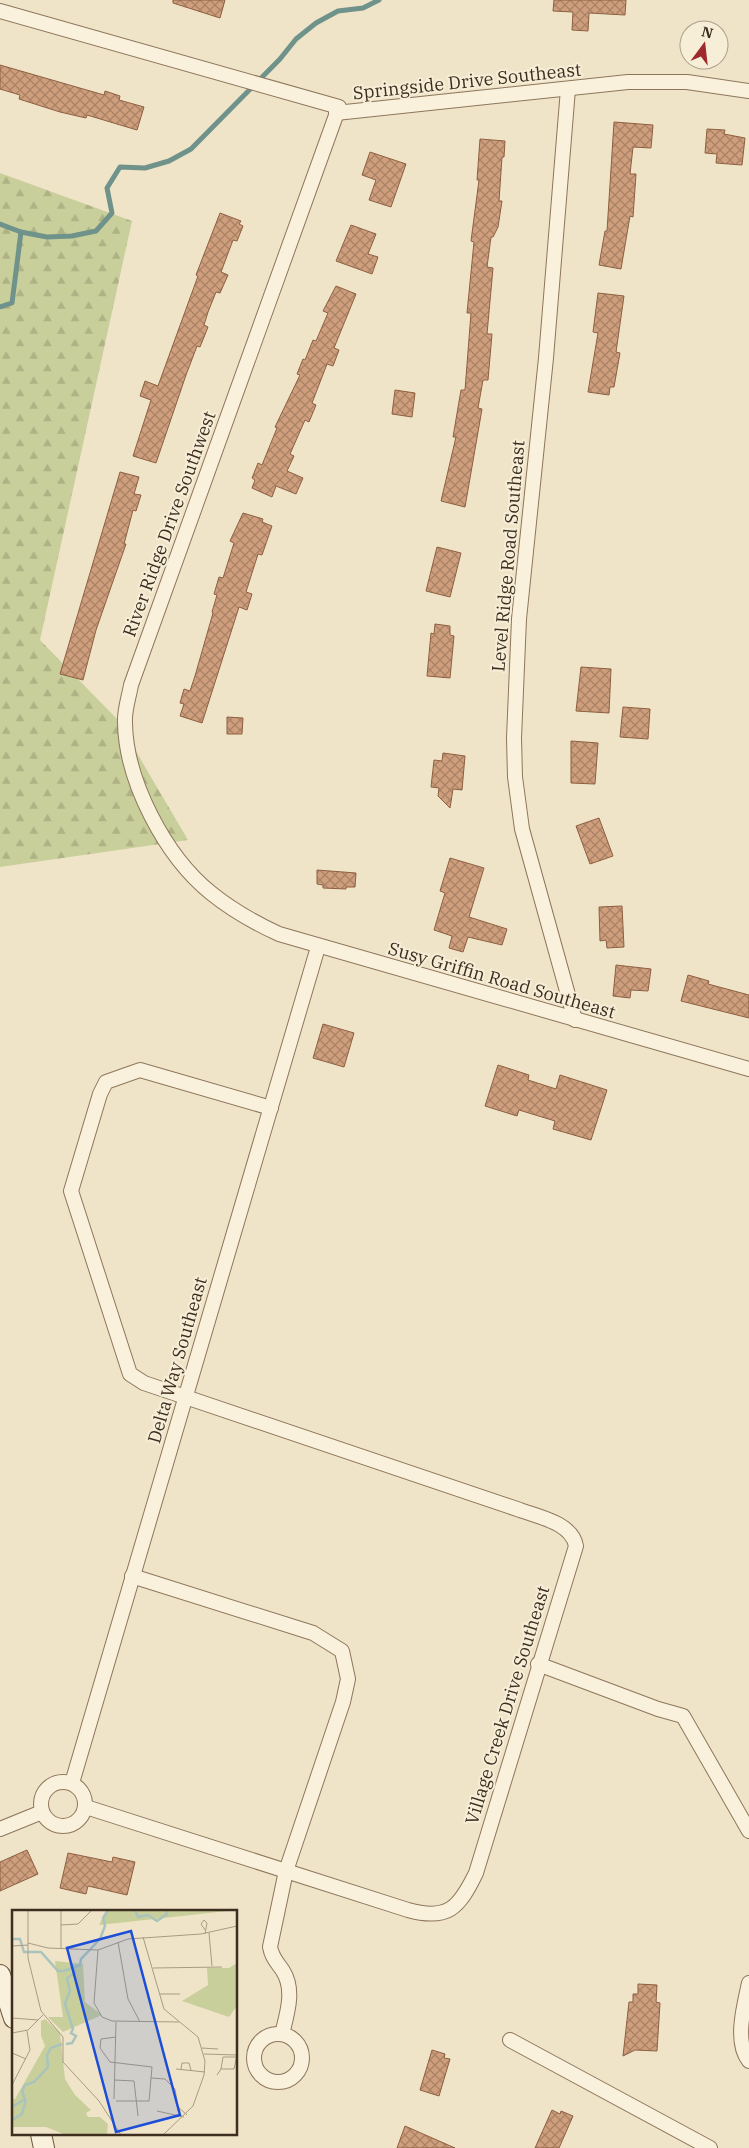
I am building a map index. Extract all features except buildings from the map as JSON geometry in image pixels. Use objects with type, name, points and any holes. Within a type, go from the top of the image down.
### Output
[{"type":"street","name":"Springside Drive Southeast","points":[[0,11],[339,107],[336,113]]},
{"type":"street","name":"Springside Drive Southeast","points":[[336,113],[628,82],[677,82],[749,91]]},
{"type":"street","name":"Level Ridge Road Southeast","points":[[568,89],[546,358],[518,620],[514,738],[515,777],[522,829],[575,1020]]},
{"type":"street","name":"River Ridge Drive Southwest","points":[[248,919],[209,892],[175,854],[148,812],[131,766],[124,722],[131,685],[336,113]]},
{"type":"street","name":"Susy Griffin Road Southeast","points":[[248,919],[279,934],[318,947],[749,1069]]},
{"type":"street","name":"Delta Way Southeast","points":[[72,1783],[318,947]]},
{"type":"street","name":"Village Creek Drive Southeast","points":[[86,1807],[429,1916],[439,1915],[450,1909],[468,1888],[476,1873],[538,1664],[576,1546],[574,1536],[566,1528],[520,1510],[144,1383],[130,1374],[73,1202],[72,1191],[100,1094],[106,1082],[140,1070],[271,1108]]},
{"type":"street","points":[[132,1576],[313,1633],[342,1651],[348,1679],[343,1702],[286,1871],[270,1947],[272,1958],[284,1973],[290,1995],[282,2034]]},
{"type":"street","points":[[538,1664],[658,1709],[683,1716],[749,1831]]},
{"type":"street","points":[[57,1782],[72,1783],[83,1792],[86,1807],[79,1820],[66,1826],[52,1823],[42,1812],[42,1797],[45,1791],[57,1782]]},
{"type":"street","points":[[0,1829],[42,1812]]},
{"type":"street","points":[[0,1976],[12,2012]]},
{"type":"street","points":[[749,1983],[743,2007],[742,2032],[744,2055],[749,2061]]},
{"type":"street","points":[[510,2040],[710,2148]]},
{"type":"green space","points":[[0,173],[132,221],[40,640],[117,719],[188,840],[0,867]]},
{"type":"waterway","points":[[0,224],[21,232],[47,237],[72,236],[96,231],[112,213],[107,188],[120,167],[145,168],[169,161],[191,149],[280,59],[296,39],[316,23],[338,11],[363,8],[379,0]]},
{"type":"waterway","points":[[0,307],[12,303],[21,232]]}]
